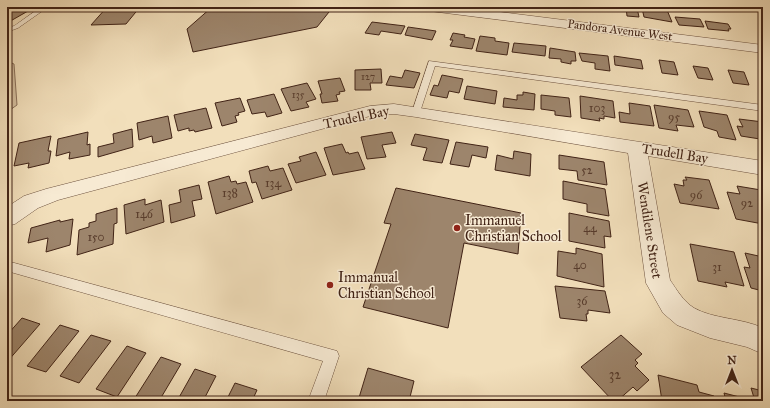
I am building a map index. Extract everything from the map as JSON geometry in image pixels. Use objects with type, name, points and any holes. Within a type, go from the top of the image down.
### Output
[{"type":"street","name":"Pandora Avenue West","points":[[430,7],[557,18],[763,49]]},
{"type":"street","name":"Trudell Bay","points":[[7,218],[31,202],[53,194],[363,113],[384,109],[416,112],[763,168]]},
{"type":"street","name":"Wendilene Street","points":[[637,147],[658,283],[672,305],[686,317],[710,326],[750,335],[763,341]]},
{"type":"lane","points":[[7,30],[16,27],[45,7]]},
{"type":"lane","points":[[743,7],[763,9]]},
{"type":"lane","points":[[416,112],[432,63],[536,79],[763,108]]},
{"type":"lane","points":[[7,266],[332,356],[316,401]]},
{"type":"shaded area","points":[[7,61],[14,64],[17,105],[7,112]]},
{"type":"building","points":[[7,7],[35,7],[7,23]]},
{"type":"building","points":[[107,7],[140,7],[126,24],[91,25]]},
{"type":"building","points":[[212,7],[333,7],[317,27],[193,52],[187,29]]},
{"type":"building","points":[[577,7],[610,7],[611,11]]},
{"type":"building","points":[[626,7],[637,8],[639,17],[627,16]]},
{"type":"building","points":[[642,8],[667,10],[672,22],[644,17]]},
{"type":"building","points":[[675,17],[700,19],[704,27],[679,25]]},
{"type":"building","points":[[705,21],[728,24],[731,29],[728,29],[729,31],[708,29]]},
{"type":"building","points":[[372,22],[405,26],[401,34],[381,31],[379,35],[365,33]]},
{"type":"building","points":[[408,27],[436,31],[432,40],[405,35]]},
{"type":"building","points":[[453,33],[465,35],[464,37],[475,39],[472,49],[450,46],[453,40],[450,40]]},
{"type":"building","points":[[480,36],[495,38],[495,41],[509,43],[507,55],[476,51]]},
{"type":"building","points":[[514,43],[546,46],[545,56],[512,52]]},
{"type":"building","points":[[550,48],[575,52],[576,61],[571,61],[571,64],[561,62],[561,59],[549,58]]},
{"type":"building","points":[[579,53],[608,56],[610,71],[595,69],[595,63],[582,61]]},
{"type":"building","points":[[614,56],[641,60],[643,69],[615,65]]},
{"type":"building","points":[[659,60],[674,62],[678,75],[662,73]]},
{"type":"building","points":[[693,66],[708,68],[713,80],[698,78]]},
{"type":"building","points":[[381,69],[382,83],[370,83],[371,90],[355,90],[355,70]]},
{"type":"building","points":[[405,70],[420,73],[414,88],[386,85],[390,76],[402,78]]},
{"type":"building","points":[[728,70],[744,72],[749,85],[733,83]]},
{"type":"building","points":[[442,75],[463,79],[459,93],[449,91],[447,98],[430,95],[434,85],[438,86]]},
{"type":"building","points":[[340,78],[345,91],[339,92],[340,94],[336,95],[338,101],[322,103],[320,94],[322,94],[318,81]]},
{"type":"building","points":[[307,83],[316,99],[306,102],[309,107],[291,111],[281,89]]},
{"type":"building","points":[[467,86],[497,91],[495,104],[464,99]]},
{"type":"building","points":[[523,92],[535,94],[534,110],[503,107],[504,98],[517,100],[517,95],[523,95]]},
{"type":"building","points":[[274,94],[282,113],[267,117],[265,112],[252,114],[247,100]]},
{"type":"building","points":[[541,95],[569,98],[571,117],[555,115],[555,111],[541,109]]},
{"type":"building","points":[[580,96],[613,101],[615,118],[604,116],[604,119],[599,118],[600,121],[581,118]]},
{"type":"building","points":[[240,98],[245,111],[238,113],[239,115],[235,116],[237,122],[222,126],[215,103]]},
{"type":"building","points":[[629,103],[650,106],[654,126],[620,122],[619,112],[630,114]]},
{"type":"building","points":[[654,105],[688,110],[694,127],[676,125],[678,131],[659,128]]},
{"type":"building","points":[[206,108],[212,128],[195,132],[194,130],[189,131],[189,128],[178,131],[174,115]]},
{"type":"building","points":[[699,111],[727,115],[736,140],[719,137],[717,131],[704,127]]},
{"type":"building","points":[[168,116],[172,138],[153,143],[152,136],[139,140],[137,123]]},
{"type":"building","points":[[739,119],[763,122],[763,144],[760,139],[741,136],[737,126],[743,127]]},
{"type":"building","points":[[132,129],[133,147],[98,157],[98,147],[114,143],[113,134]]},
{"type":"building","points":[[88,132],[87,145],[90,144],[90,155],[69,159],[70,152],[56,156],[58,139]]},
{"type":"building","points":[[392,132],[396,143],[382,145],[386,157],[367,159],[361,137]]},
{"type":"building","points":[[415,134],[449,140],[442,163],[423,160],[427,148],[411,145]]},
{"type":"building","points":[[51,136],[48,151],[51,151],[49,163],[28,168],[29,163],[14,166],[19,143]]},
{"type":"building","points":[[456,142],[488,147],[486,158],[472,155],[469,167],[450,164]]},
{"type":"building","points":[[342,144],[346,153],[348,152],[349,154],[358,152],[365,169],[333,175],[324,148]]},
{"type":"building","points":[[514,151],[531,154],[530,176],[495,170],[497,155],[513,159]]},
{"type":"building","points":[[316,152],[326,175],[296,183],[288,164],[301,161],[299,157]]},
{"type":"building","points":[[559,155],[604,162],[607,185],[578,180],[577,171],[559,169]]},
{"type":"building","points":[[268,166],[270,171],[283,168],[292,190],[262,199],[256,182],[252,183],[249,171]]},
{"type":"building","points":[[229,176],[231,182],[236,181],[237,184],[246,182],[253,202],[216,214],[208,182]]},
{"type":"building","points":[[685,177],[709,180],[719,209],[680,203],[674,184],[684,186],[683,180],[687,180]]},
{"type":"building","points":[[563,181],[605,189],[609,216],[587,212],[587,204],[563,199]]},
{"type":"building","points":[[199,185],[202,199],[192,201],[195,216],[171,223],[169,205],[181,202],[179,190]]},
{"type":"building","points":[[737,186],[761,190],[763,194],[763,224],[736,219],[727,192],[740,194]]},
{"type":"building","points":[[396,188],[521,213],[518,254],[464,243],[448,328],[363,307],[391,224],[384,223]]},
{"type":"building","points":[[145,199],[145,205],[161,200],[164,222],[126,234],[124,205]]},
{"type":"building","points":[[117,208],[117,223],[114,224],[113,244],[77,255],[79,230],[89,227],[89,223],[96,221],[96,214]]},
{"type":"building","points":[[569,213],[609,221],[611,237],[604,236],[605,248],[569,241]]},
{"type":"building","points":[[73,219],[70,245],[46,252],[48,238],[28,243],[31,228],[60,220],[60,222]]},
{"type":"building","points":[[690,244],[734,252],[744,286],[725,282],[727,287],[698,281]]},
{"type":"building","points":[[576,248],[602,254],[604,287],[557,276],[558,251],[576,254]]},
{"type":"building","points":[[745,253],[763,257],[763,291],[751,288],[744,267],[750,268]]},
{"type":"building","points":[[555,286],[605,291],[610,313],[588,310],[588,314],[586,314],[587,321],[560,318]]},
{"type":"building","points":[[22,318],[40,324],[7,362],[7,335]]},
{"type":"building","points":[[60,325],[79,331],[46,372],[27,366]]},
{"type":"building","points":[[91,335],[111,341],[79,383],[60,376]]},
{"type":"building","points":[[621,335],[642,354],[635,360],[638,363],[635,366],[649,380],[637,391],[633,387],[617,401],[613,401],[581,367]]},
{"type":"building","points":[[127,346],[146,353],[117,397],[96,389]]},
{"type":"building","points":[[161,357],[181,364],[159,401],[133,401]]},
{"type":"building","points":[[368,368],[414,381],[409,401],[358,401]]},
{"type":"building","points":[[195,369],[216,376],[203,401],[177,401]]},
{"type":"building","points":[[658,375],[697,385],[699,392],[714,396],[715,401],[662,401]]},
{"type":"building","points":[[235,383],[257,390],[252,401],[226,401]]},
{"type":"building","points":[[751,388],[763,391],[763,401],[755,401]]},
{"type":"building","points":[[724,393],[755,401],[726,401]]},
{"type":"place","name":"Immanuel Christian School","points":[[457,228]]},
{"type":"place","name":"Immanual Christian School","points":[[330,285]]}]
